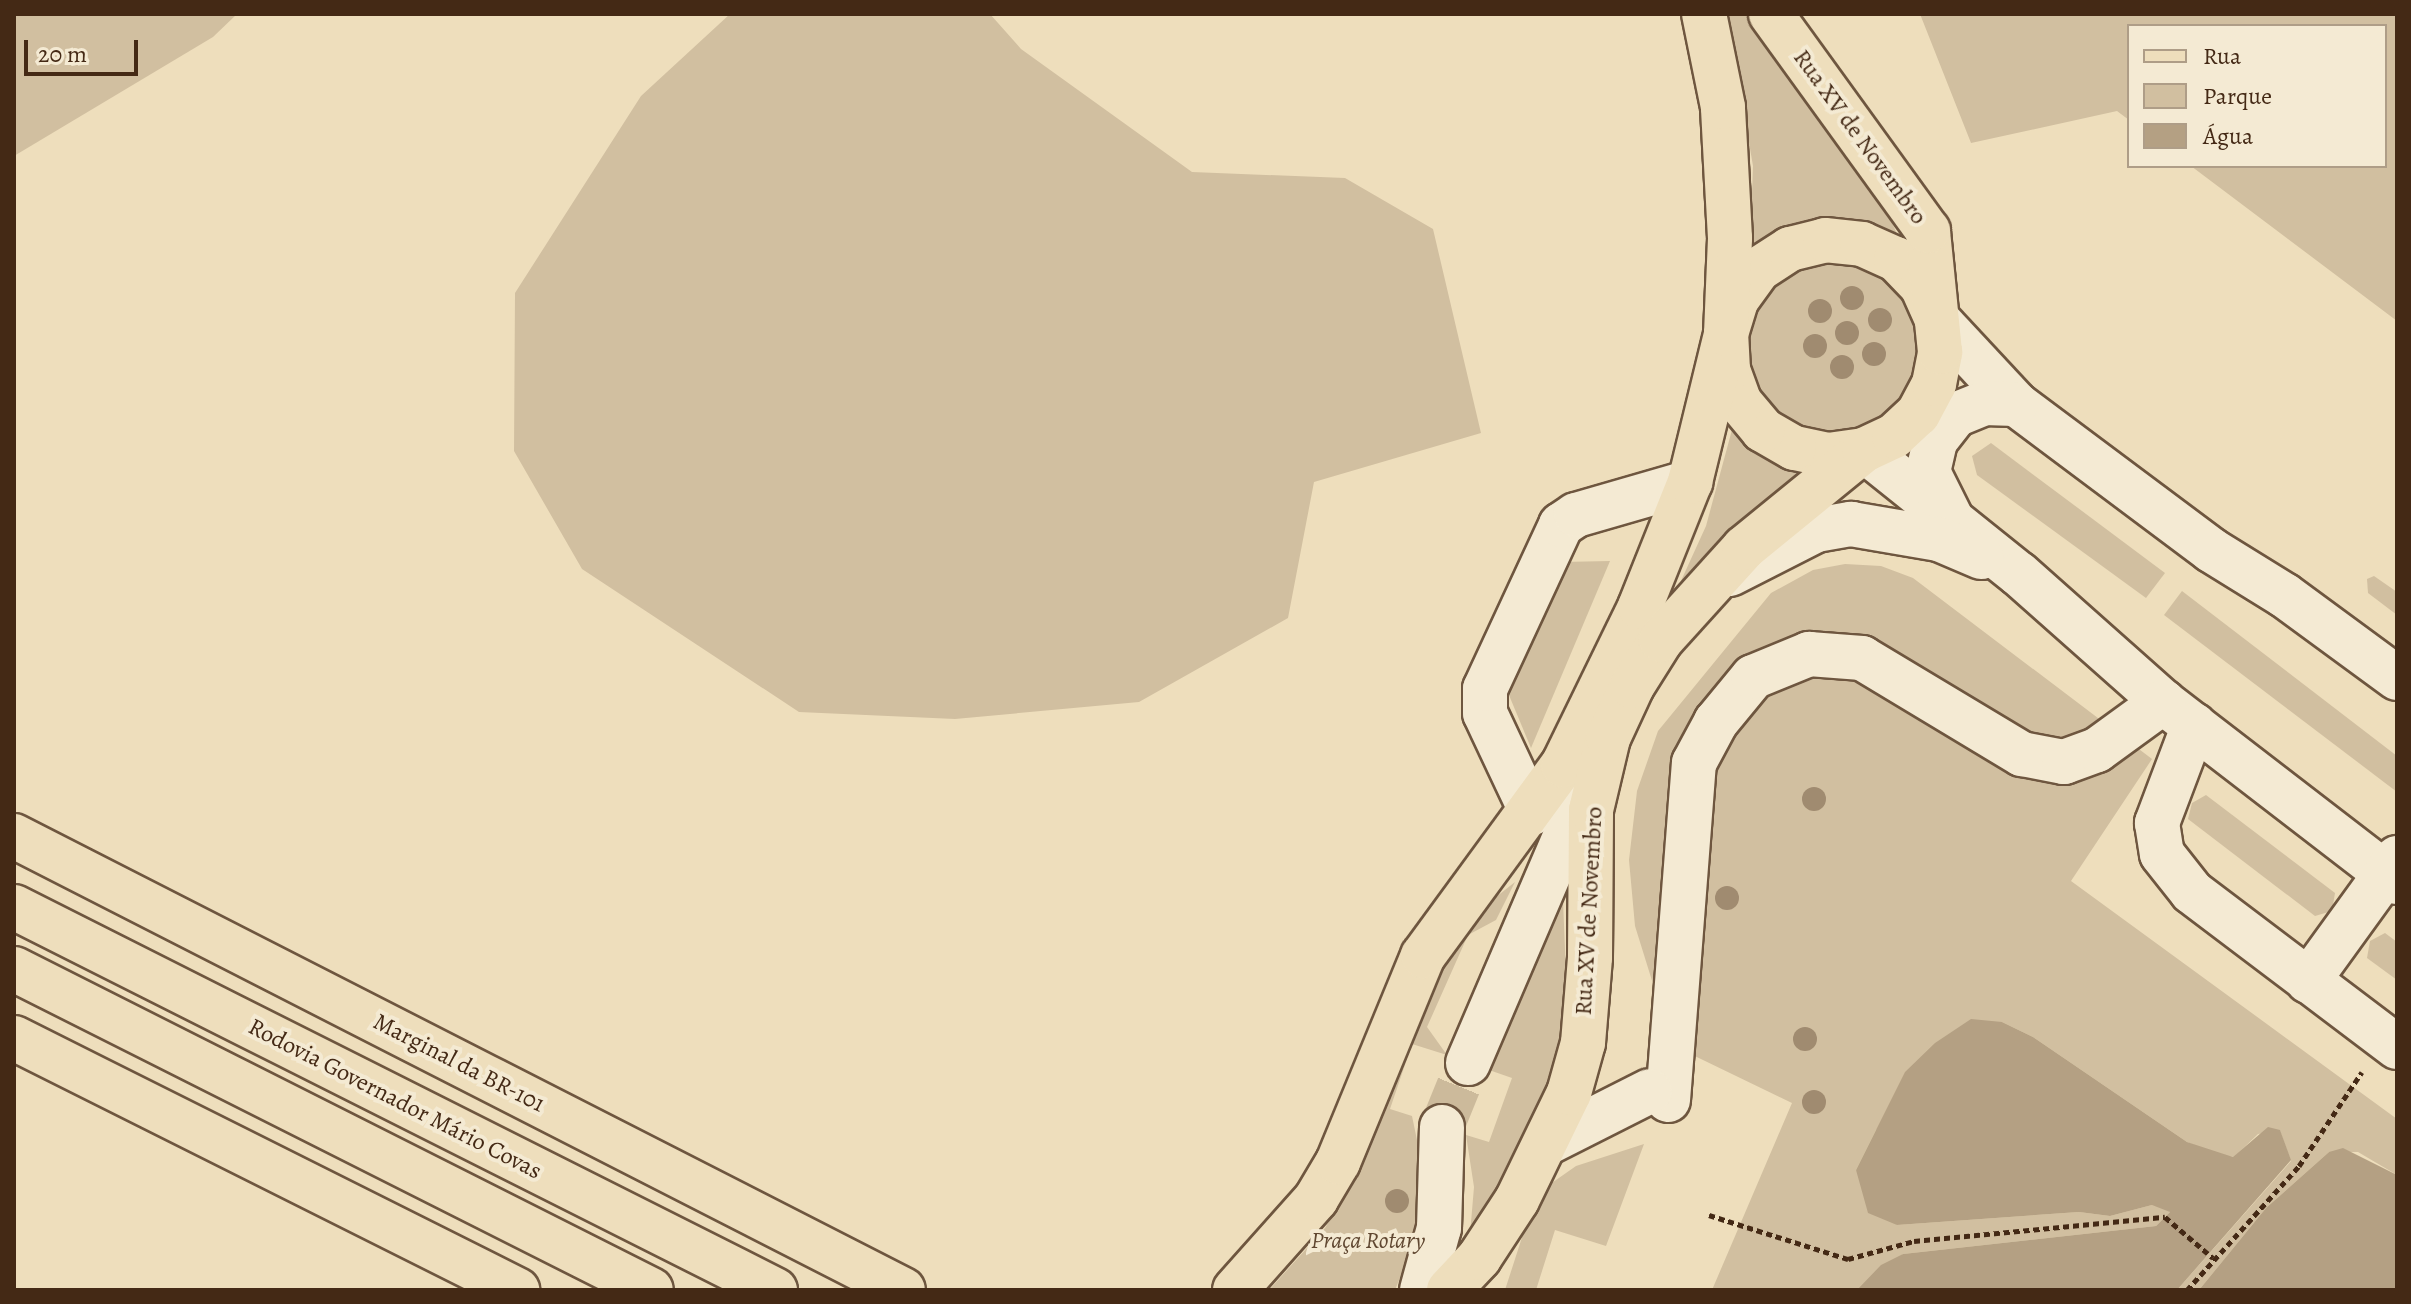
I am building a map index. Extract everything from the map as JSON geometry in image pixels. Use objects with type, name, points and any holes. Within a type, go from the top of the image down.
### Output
[{"type":"main road","points":[[1704,14],[1729,164],[1726,334],[1728,370],[1740,403],[1763,430],[1794,448],[1817,453],[1864,450]]},
{"type":"main road","name":"Rua XV de Novembro","points":[[1449,1290],[1476,1274],[1547,1143],[1569,1093],[1583,1043],[1590,957],[1591,810],[1608,738],[1632,686],[1701,593],[1744,548],[1864,450],[1894,436],[1918,414],[1934,384],[1940,352],[1934,260],[1923,221],[1771,14]]},
{"type":"main road","points":[[1235,1290],[1316,1199],[1350,1134],[1423,956],[1532,813],[1594,706],[1690,482],[1737,299],[1759,269],[1790,249],[1825,240],[1862,244],[1896,259],[1922,286],[1937,319]]},
{"type":"main road","name":"Marginal da BR-101","points":[[14,836],[903,1290]]},
{"type":"main road","name":"Rodovia Governador Mário Covas","points":[[14,907],[775,1290]]},
{"type":"main road","points":[[14,969],[651,1290]]},
{"type":"main road","points":[[14,1038],[517,1290]]},
{"type":"lane","points":[[1937,319],[2016,404],[2211,550],[2284,595],[2397,678]]},
{"type":"lane","points":[[1951,518],[1928,472],[1935,441],[1955,415],[1984,403],[2016,404]]},
{"type":"lane","points":[[1864,450],[2019,574],[2179,714],[2394,871],[2308,981]]},
{"type":"lane","points":[[1532,813],[1485,713],[1485,689],[1561,525],[1576,515],[1690,482]]},
{"type":"lane","points":[[1701,593],[1796,539],[1851,524],[1939,539],[2019,574]]},
{"type":"lane","points":[[1547,1143],[1659,1095],[1694,763],[1716,722],[1753,677],[1809,654],[1862,658],[2022,754],[2064,762],[2179,714]]},
{"type":"lane","points":[[2179,714],[2157,823],[2162,854],[2192,892],[2391,1043]]},
{"type":"lane","points":[[1468,1063],[1608,738]]},
{"type":"lane","points":[[1422,1290],[1439,1228],[1442,1127]]},
{"type":"path","points":[[2187,1290],[2299,1166],[2391,1043]]},
{"type":"path","points":[[1709,1215],[1848,1259],[1914,1241],[2165,1217],[2213,1258]]},
{"type":"green space","points":[[14,14],[237,14],[213,37],[14,156]]},
{"type":"green space","points":[[730,14],[990,14],[1021,49],[1192,172],[1345,178],[1433,229],[1481,433],[1314,482],[1288,618],[1139,702],[955,719],[799,712],[582,569],[514,451],[515,293],[641,96]]},
{"type":"green space","points":[[1727,14],[1748,14],[1881,198],[1897,234],[1838,219],[1802,223],[1750,249],[1753,166]]},
{"type":"green space","points":[[1920,14],[2397,14],[2397,321],[2194,168],[2387,168],[2387,24],[2127,24],[2127,118],[2117,111],[1971,143]]},
{"type":"green space","points":[[1833,262],[1866,269],[1894,287],[1912,315],[1919,348],[1912,381],[1894,409],[1866,427],[1833,434],[1800,427],[1772,409],[1754,381],[1747,348],[1754,315],[1772,287],[1800,269]]},
{"type":"green space","points":[[1733,426],[1820,467],[1670,605],[1706,526]]},
{"type":"green space","points":[[1991,443],[2165,573],[2146,598],[1977,475],[1972,456]]},
{"type":"green space","points":[[1610,561],[1531,748],[1506,688],[1562,562]]},
{"type":"green space","points":[[1845,564],[1881,566],[1913,578],[2152,759],[2071,881],[2397,1119],[2397,1175],[2358,1152],[2329,1152],[2266,1208],[2199,1290],[2177,1290],[2291,1161],[2280,1131],[2258,1134],[2234,1157],[2218,1155],[2187,1142],[2033,1037],[2002,1022],[1876,1130],[1856,1170],[1897,1225],[2079,1212],[2110,1216],[2152,1205],[2163,1206],[2170,1212],[2156,1226],[1903,1254],[1857,1290],[1712,1290],[1792,1103],[1672,1045],[1635,926],[1629,860],[1637,791],[1658,731],[1771,593],[1813,570]]},
{"type":"green space","points":[[2374,576],[2397,592],[2397,615],[2368,593],[2367,579]]},
{"type":"green space","points":[[2182,591],[2397,756],[2397,792],[2164,615]]},
{"type":"green space","points":[[2206,795],[2335,893],[2332,911],[2315,916],[2188,819],[2192,803]]},
{"type":"green space","name":"Praça Rotary","points":[[1515,882],[1496,920],[1468,935],[1427,1027],[1447,1055],[1412,1044],[1390,1109],[1412,1116],[1427,1188],[1420,1228],[1395,1290],[1269,1290],[1325,1228],[1361,1166],[1439,965],[1491,901]]},
{"type":"green space","points":[[1563,900],[1567,1000],[1553,1072],[1522,1164],[1470,1234],[1474,1187],[1466,1135],[1489,1142],[1512,1078],[1489,1070]]},
{"type":"green space","points":[[2385,933],[2397,942],[2397,980],[2367,958],[2370,941]]},
{"type":"green space","points":[[1644,1144],[1606,1246],[1555,1230],[1536,1290],[1505,1290],[1536,1194],[1576,1166]]},
{"type":"water","points":[[1971,1019],[2002,1022],[2033,1037],[2187,1142],[2233,1157],[2268,1127],[2280,1130],[2291,1160],[2177,1290],[1857,1290],[1881,1265],[1903,1254],[2156,1226],[2170,1212],[2152,1205],[2110,1216],[2079,1212],[1897,1225],[1868,1213],[1856,1170],[1905,1072],[1935,1043]]},
{"type":"water","points":[[2343,1148],[2397,1175],[2397,1290],[2199,1290],[2266,1208],[2329,1152]]},
{"type":"tunnel","points":[[1442,1127],[1468,1063]]}]
